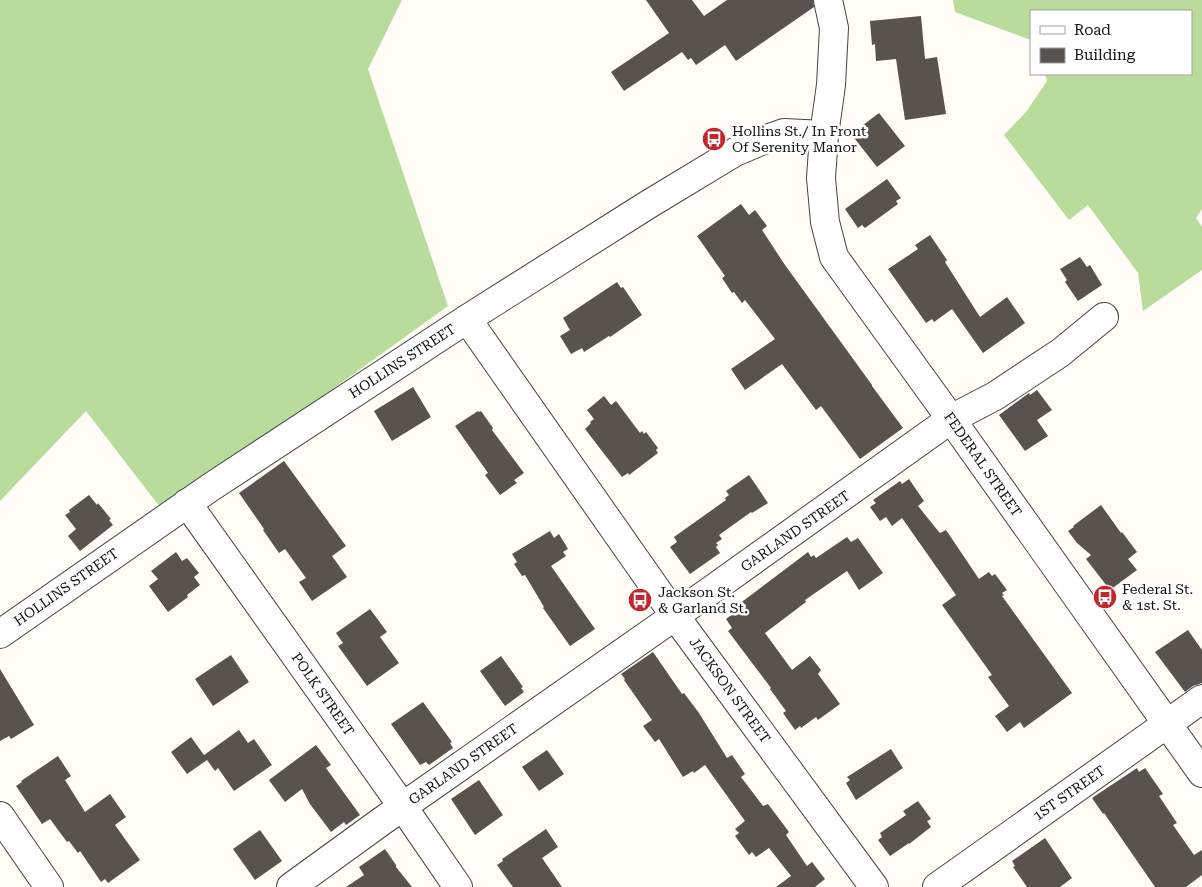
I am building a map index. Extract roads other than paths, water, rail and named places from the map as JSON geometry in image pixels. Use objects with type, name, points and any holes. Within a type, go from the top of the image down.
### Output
[{"type":"street","name":"FEDERAL STREET","points":[[828,0],[834,28],[821,178],[825,222],[834,257],[1202,773]]},
{"type":"street","name":"HOLLINS STREET","points":[[0,634],[187,502],[467,319],[648,204],[735,152],[762,141],[784,133],[824,135]]},
{"type":"street","name":"GARLAND STREET","points":[[291,887],[951,419],[994,396],[1060,353],[1104,316]]},
{"type":"street","name":"JACKSON STREET","points":[[467,319],[675,616],[874,887]]},
{"type":"street","name":"POLK STREET","points":[[187,502],[458,887]]},
{"type":"street","name":"1ST STREET","points":[[937,887],[1202,699]]},
{"type":"street","points":[[0,816],[49,887]]},
{"type":"place","name":"Hollins St./ In Front Of Serenity Manor","points":[[714,139]]},
{"type":"place","name":"Federal St. & 1st. St.","points":[[1105,597]]},
{"type":"place","name":"Jackson St. & Garland St.","points":[[640,600]]}]
